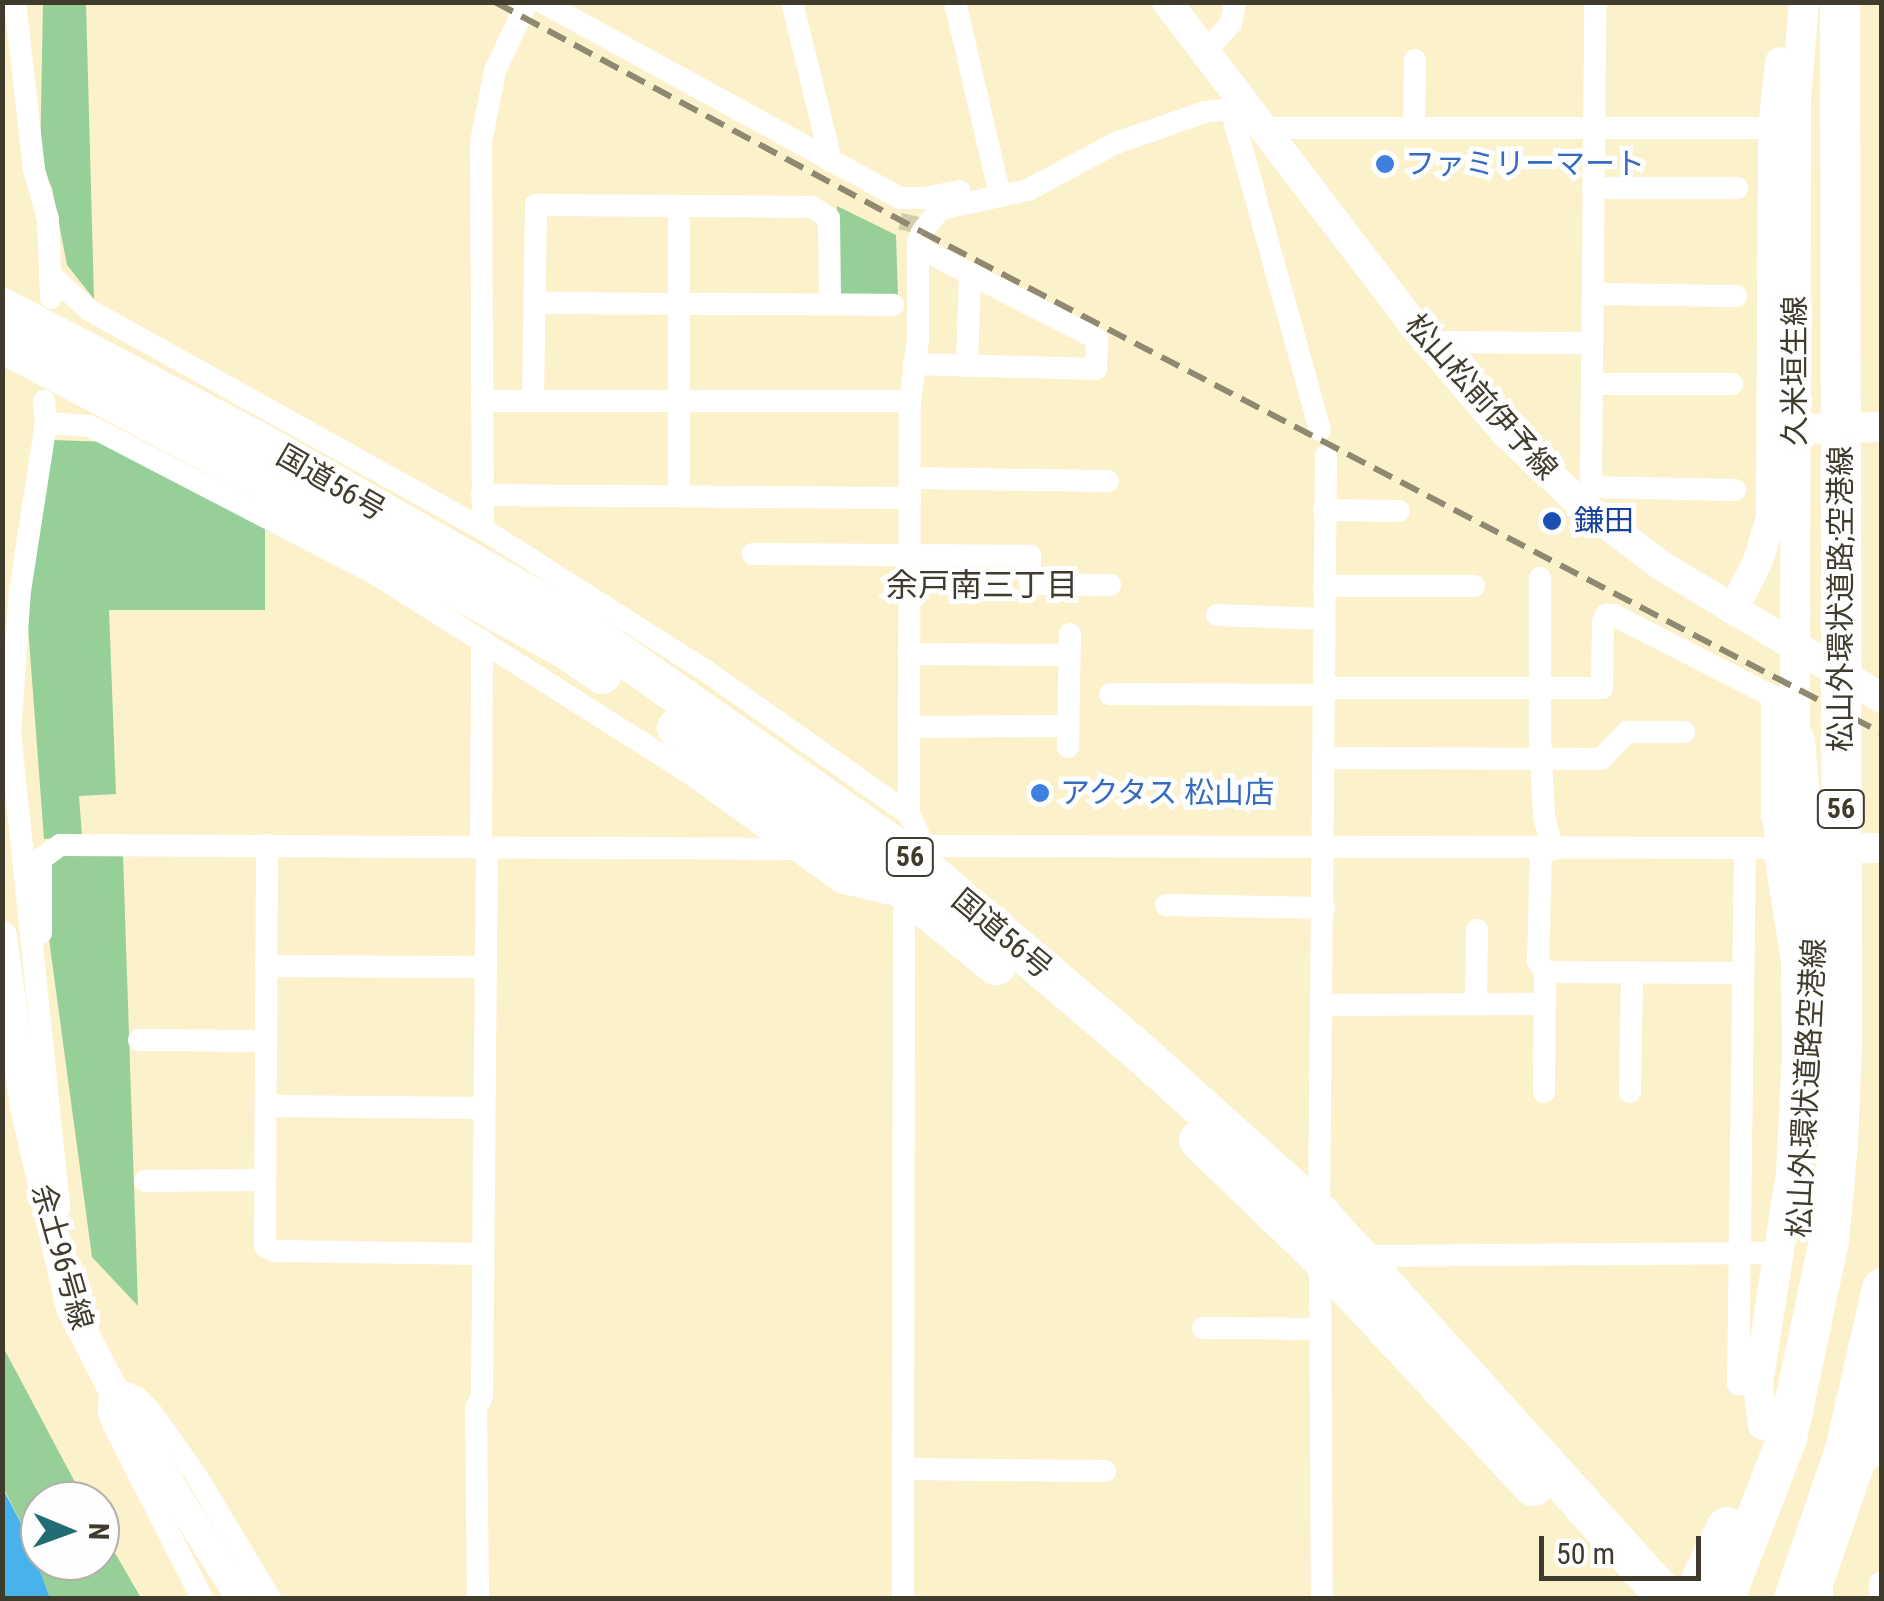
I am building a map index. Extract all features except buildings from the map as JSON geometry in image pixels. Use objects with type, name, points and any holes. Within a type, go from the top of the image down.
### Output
[{"type":"highway","name":"56","points":[[1815,924],[1815,385],[1825,64],[1831,2]]},
{"type":"highway","name":"松山外環状道路;空港線","points":[[1724,1598],[1787,1438],[1828,1242],[1838,1144],[1842,1043],[1840,2]]},
{"type":"highway","name":"国道56号","points":[[2,308],[260,443],[570,619],[916,867],[1132,1045],[1319,1213],[1668,1598]]},
{"type":"highway","name":"国道56号","points":[[2,343],[570,651],[916,867],[1320,1257],[1578,1534],[1631,1598]]},
{"type":"highway","name":"松山外環状道路空港線","points":[[1692,1598],[1723,1538],[1762,1425],[1793,1297],[1807,1203],[1814,1078],[1815,924],[1795,740]]},
{"type":"highway","points":[[1794,1598],[1856,1452],[1882,1288]]},
{"type":"main road","name":"松山松前伊予線","points":[[1167,2],[1207,50],[1237,105],[1262,128],[1504,432],[1587,497],[1662,566],[1882,698]]},
{"type":"main road","name":"久米垣生線","points":[[1733,610],[1758,561],[1771,518],[1773,128],[1788,2]]},
{"type":"main road","name":"久米垣生線","points":[[1795,740],[1796,100],[1804,2]]},
{"type":"main road","points":[[1772,342],[1780,412],[1803,428],[1882,428]]},
{"type":"main road","points":[[1771,518],[1782,451],[1803,428]]},
{"type":"main road","points":[[1762,1425],[1758,1384],[1791,1174],[1797,1052],[1796,960],[1778,848],[1882,848]]},
{"type":"main road","name":"余土96号線","points":[[2,936],[25,1107],[71,1308],[110,1387],[241,1598]]},
{"type":"main road","points":[[1856,1452],[1882,1404]]},
{"type":"street","points":[[16,2],[21,83],[34,170],[48,218],[52,287],[482,528],[706,671],[909,814]]},
{"type":"street","points":[[482,528],[481,142],[495,71],[527,2]]},
{"type":"street","points":[[542,2],[900,198],[912,215],[907,356],[913,368]]},
{"type":"street","points":[[792,2],[831,161]]},
{"type":"street","points":[[955,2],[997,182]]},
{"type":"street","points":[[1207,50],[1221,39],[1236,2]]},
{"type":"street","points":[[1595,2],[1592,384],[1587,497],[1735,490]]},
{"type":"street","points":[[1414,128],[1415,60]]},
{"type":"street","points":[[912,215],[997,182],[1097,153],[1205,112],[1237,105],[1320,430]]},
{"type":"street","points":[[1262,128],[1773,128]]},
{"type":"street","points":[[903,1598],[916,867],[909,814],[910,401],[918,340],[918,242],[940,209],[1028,190],[1097,153]]},
{"type":"street","points":[[1594,188],[1737,188]]},
{"type":"street","points":[[533,401],[536,205],[812,207],[829,218],[830,304]]},
{"type":"street","points":[[678,496],[679,207]]},
{"type":"street","points":[[913,368],[1096,368],[1097,339],[930,253]]},
{"type":"street","points":[[967,366],[970,273]]},
{"type":"street","points":[[1593,294],[1736,296]]},
{"type":"street","points":[[534,302],[893,304]]},
{"type":"street","points":[[1429,342],[1592,343]]},
{"type":"street","points":[[1592,384],[1732,384]]},
{"type":"street","points":[[482,401],[910,401]]},
{"type":"street","points":[[54,1244],[60,1227],[54,1140],[10,732],[20,590],[45,412],[90,426],[378,576],[688,772],[841,882],[886,893],[916,867],[1323,848],[1778,848],[1772,814],[1772,696],[1614,615],[1606,615],[1603,622],[1602,688],[1110,694]]},
{"type":"street","points":[[1322,1598],[1319,1213],[1326,456]]},
{"type":"street","points":[[482,495],[678,496],[1108,481]]},
{"type":"street","points":[[1324,510],[1399,511]]},
{"type":"street","points":[[753,554],[1030,556],[1030,584],[1110,585]]},
{"type":"street","points":[[1540,578],[1547,850],[1538,960],[1545,972],[1544,1092]]},
{"type":"street","points":[[1324,586],[1474,586]]},
{"type":"street","points":[[1217,615],[1324,619]]},
{"type":"street","points":[[478,1598],[476,1408],[482,1396],[486,967],[482,640]]},
{"type":"street","points":[[909,654],[1069,644],[1068,736],[909,727]]},
{"type":"street","points":[[1323,758],[1601,759],[1627,732],[1684,731]]},
{"type":"street","points":[[32,949],[39,941],[42,918],[41,859],[60,845],[792,849]]},
{"type":"street","points":[[266,845],[265,1246],[274,1252],[483,1254]]},
{"type":"street","points":[[1746,848],[1738,1384],[1758,1384]]},
{"type":"street","points":[[1166,905],[1324,908]]},
{"type":"street","points":[[1476,1004],[1477,930]]},
{"type":"street","points":[[266,966],[486,967]]},
{"type":"street","points":[[1545,972],[1742,974]]},
{"type":"street","points":[[1630,1092],[1632,972]]},
{"type":"street","points":[[1322,1005],[1545,1004]]},
{"type":"street","points":[[140,1040],[266,1041]]},
{"type":"street","points":[[266,1106],[484,1108]]},
{"type":"street","points":[[144,1180],[266,1180]]},
{"type":"street","points":[[1362,1256],[1778,1253]]},
{"type":"street","points":[[1203,1328],[1321,1329]]},
{"type":"street","points":[[202,1598],[108,1414],[110,1387],[136,1397],[150,1412],[196,1475],[270,1598]]},
{"type":"street","points":[[1822,1598],[1856,1452]]},
{"type":"street","points":[[903,1469],[1105,1471]]},
{"type":"street","points":[[1880,1583],[1881,1598]]},
{"type":"green space","points":[[43,3],[86,3],[94,299],[67,265],[52,188],[40,161]]},
{"type":"green space","points":[[837,206],[896,235],[898,297],[834,297]]},
{"type":"green space","points":[[53,440],[108,442],[265,525],[265,610],[109,610],[116,794],[79,796],[82,836],[44,839],[27,613]]},
{"type":"green space","points":[[51,855],[123,855],[138,1306],[92,1257],[49,939]]},
{"type":"green space","points":[[2,1345],[74,1481],[20,1481],[20,1521],[3,1487]]},
{"type":"green space","points":[[120,1562],[141,1598],[50,1598],[44,1581],[120,1581]]},
{"type":"water","points":[[2,1487],[20,1521],[20,1581],[44,1581],[50,1598],[3,1598]]},
{"type":"tunnel","points":[[909,232],[913,215]]},
{"type":"railway","points":[[495,2],[922,232],[1882,733]]},
{"type":"place","name":"ファミリーマート","points":[[1385,164]]},
{"type":"place","name":"鎌田","points":[[1552,521]]},
{"type":"place","name":"アクタス 松山店","points":[[1040,793]]},
{"type":"district","name":"余戸南三丁目","points":[[982,585]]}]
